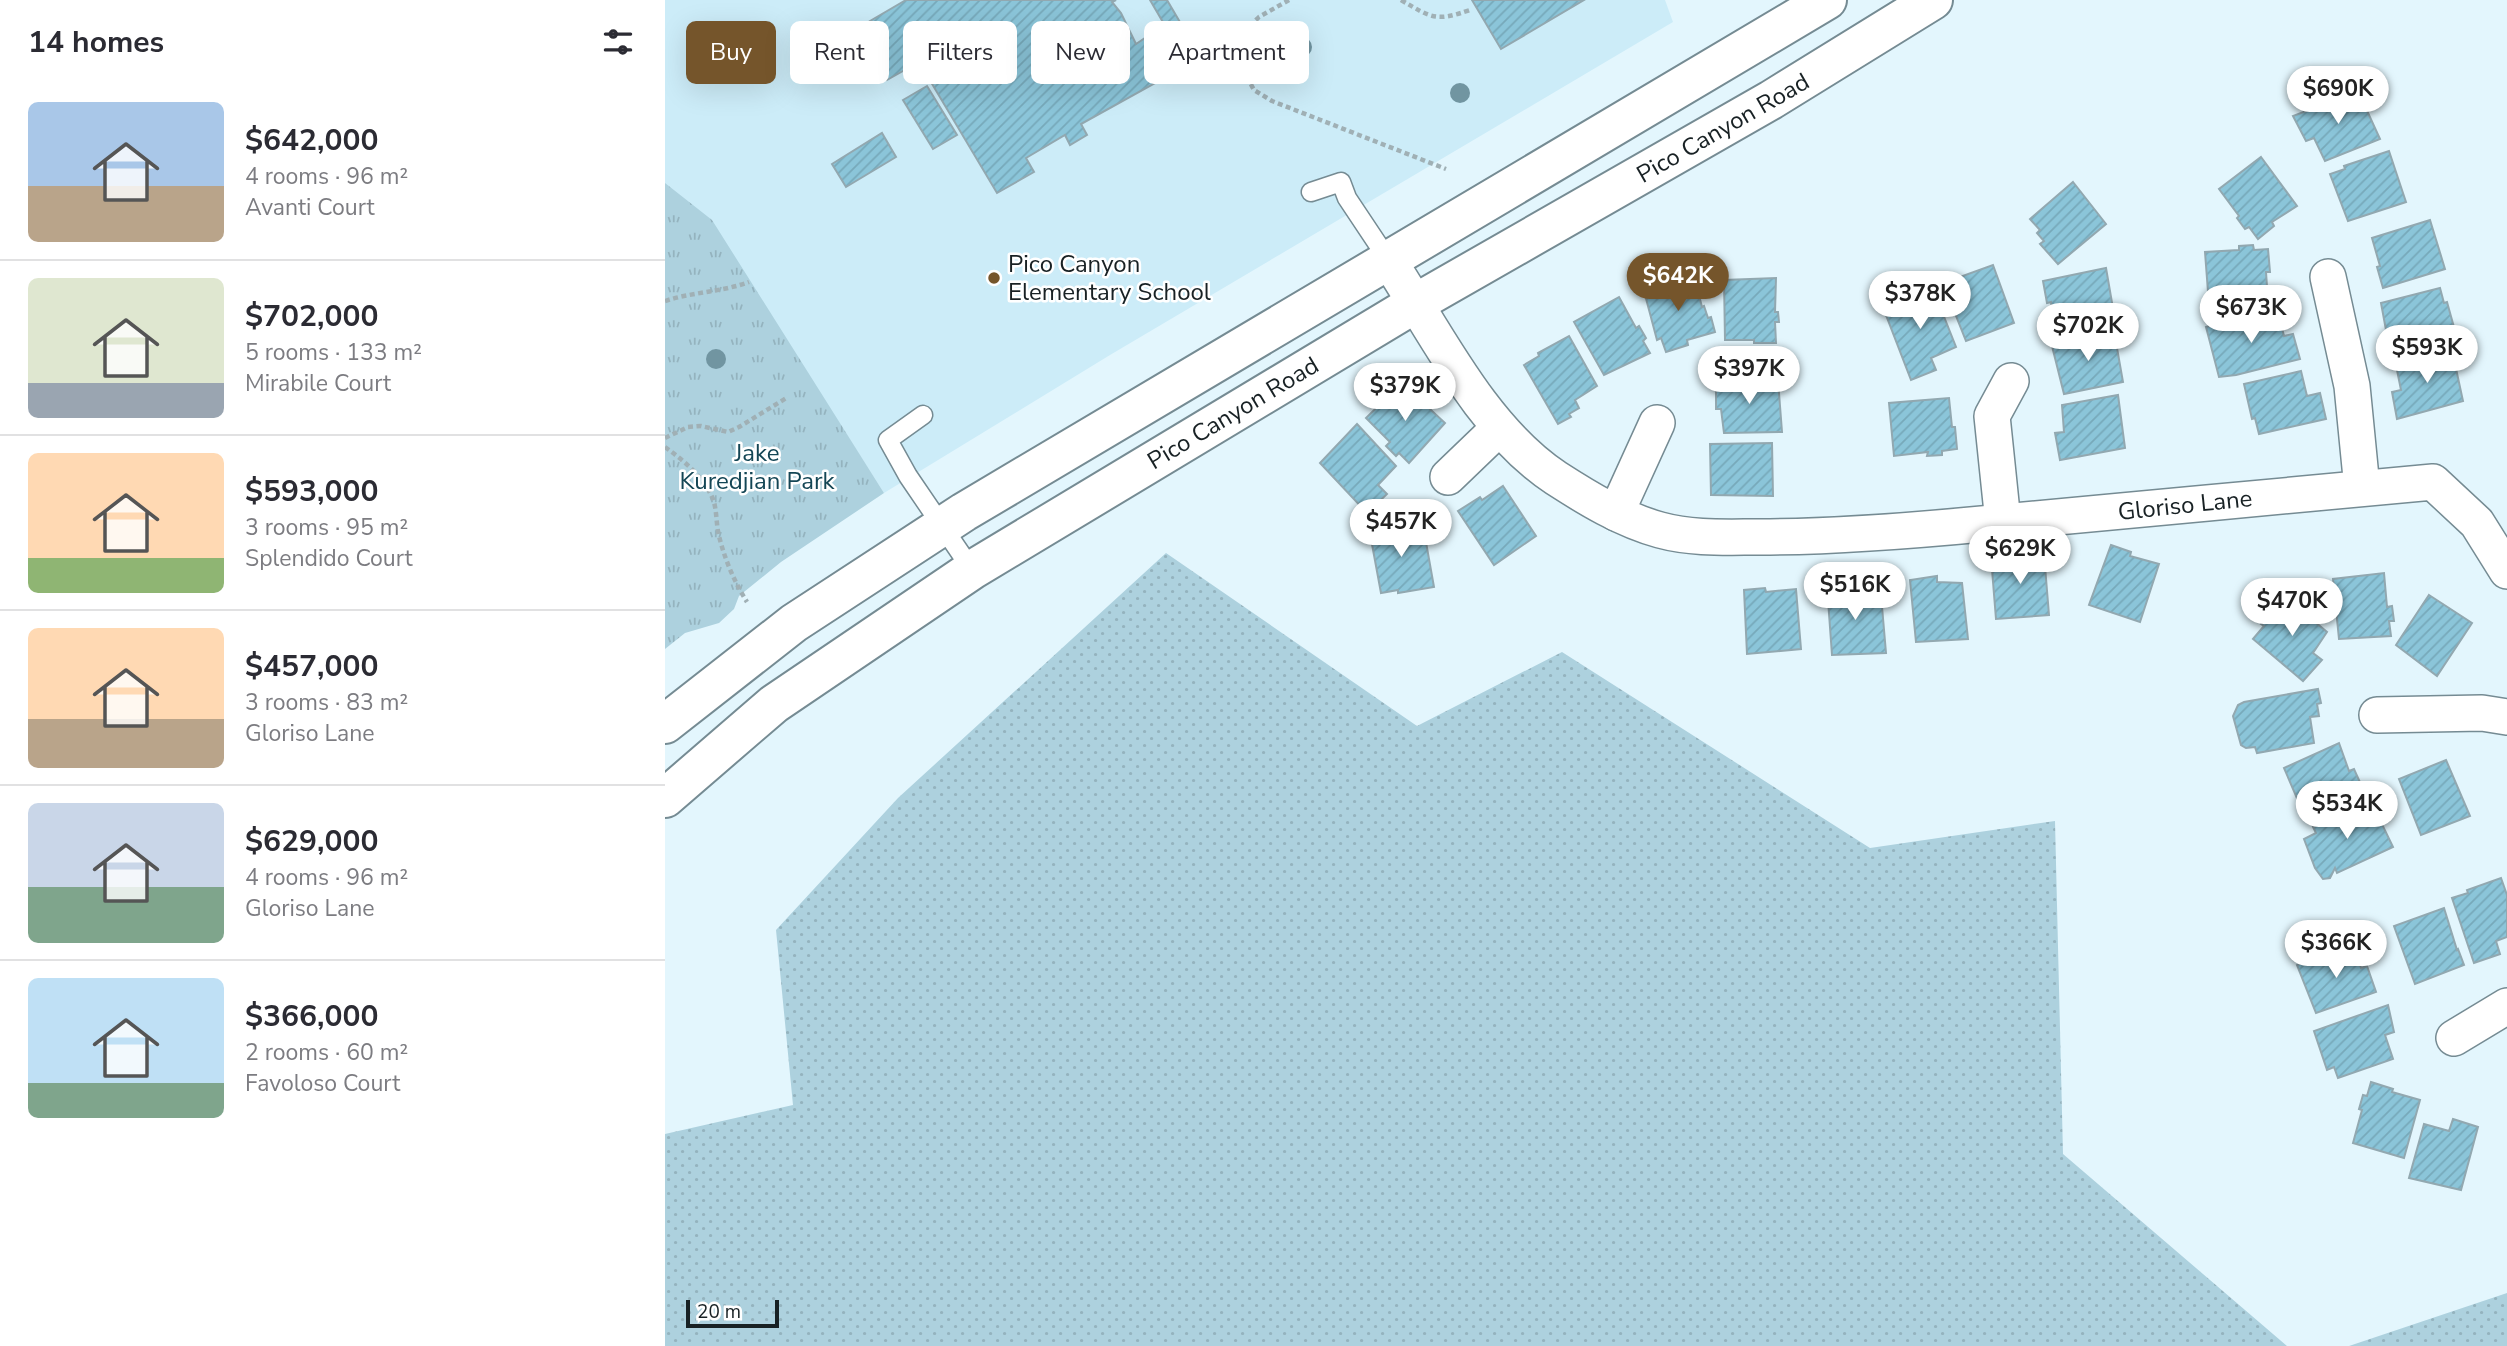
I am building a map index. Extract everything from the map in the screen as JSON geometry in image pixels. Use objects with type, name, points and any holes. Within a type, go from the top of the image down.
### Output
[{"type":"main road","points":[[665,724],[767,642],[943,526],[1827,0]]},
{"type":"main road","name":"Pico Canyon Road","points":[[665,798],[775,704],[972,570],[1416,303],[1782,94],[1933,0]]},
{"type":"street","name":"Gloriso Lane","points":[[1389,261],[1432,331],[1499,428],[1526,455],[1555,477],[1616,513],[1660,530],[1703,537],[1803,537],[2003,522],[2433,482],[2477,523],[2507,571]]},
{"type":"street","points":[[2328,277],[2351,386],[2363,488]]},
{"type":"street","points":[[2003,522],[1992,416],[2011,380]]},
{"type":"street","points":[[1616,513],[1657,423]]},
{"type":"street","points":[[1448,477],[1499,428]]},
{"type":"street","points":[[2378,715],[2482,713],[2507,717]]},
{"type":"street","points":[[2453,1038],[2507,1006]]},
{"type":"lane","points":[[1311,191],[1341,183],[1347,198],[1389,261]]},
{"type":"lane","points":[[923,415],[888,440],[908,476],[972,570]]},
{"type":"path","points":[[1289,0],[1259,17],[1230,46],[1254,90],[1272,101],[1445,169]]},
{"type":"path","points":[[1401,0],[1431,17],[1445,18],[1470,10]]},
{"type":"path","points":[[665,301],[683,295],[737,287],[749,282]]},
{"type":"path","points":[[665,438],[688,428],[701,426],[728,432],[788,397]]},
{"type":"path","points":[[665,447],[689,465],[706,485],[714,500],[719,536],[732,577],[747,602]]},
{"type":"shaded area","name":"Pico Canyon Elementary School","points":[[665,0],[1665,0],[1673,22],[1110,355],[884,493],[783,335],[665,184]]},
{"type":"green space","name":"Jake Kuredjian Park","points":[[665,183],[712,220],[884,493],[781,562],[739,596],[734,609],[719,623],[685,633],[665,649]]},
{"type":"green space","points":[[1166,553],[1417,726],[1562,652],[1870,848],[2055,821],[2063,1154],[2287,1346],[665,1346],[665,1134],[793,1105],[776,930],[898,798]]},
{"type":"green space","points":[[2507,1293],[2507,1346],[2349,1346]]},
{"type":"building","points":[[906,0],[1116,0],[1112,2],[1125,21],[1031,21],[1031,84],[1130,84],[1130,32],[1136,44],[1144,39],[1144,84],[1154,84],[1081,124],[1087,135],[1070,145],[1065,135],[1026,158],[1034,172],[997,193],[932,84],[1017,84],[1017,21],[903,21],[903,71],[889,79],[889,21],[870,21]]},
{"type":"building","points":[[1150,0],[1167,0],[1179,21],[1162,21]]},
{"type":"building","points":[[1472,0],[1584,0],[1501,49]]},
{"type":"building","points":[[927,86],[957,135],[933,149],[903,100]]},
{"type":"building","points":[[2358,91],[2380,139],[2325,161],[2314,138],[2306,141],[2293,116]]},
{"type":"building","points":[[882,133],[896,157],[846,187],[832,164]]},
{"type":"building","points":[[2389,151],[2406,202],[2348,221],[2330,174],[2345,169],[2344,166]]},
{"type":"building","points":[[2261,157],[2297,206],[2272,222],[2274,226],[2258,239],[2249,227],[2245,229],[2219,189]]},
{"type":"building","points":[[2073,182],[2106,224],[2058,264],[2040,244],[2044,241],[2037,233],[2040,230],[2030,219]]},
{"type":"building","points":[[2430,220],[2445,269],[2383,288],[2372,238]]},
{"type":"building","points":[[2253,245],[2254,250],[2268,249],[2268,301],[2209,305],[2205,252],[2239,250],[2239,246]]},
{"type":"building","points":[[1993,265],[2014,323],[1966,341],[1943,283]]},
{"type":"building","points":[[2106,268],[2115,320],[2055,331],[2051,302],[2047,303],[2043,281]]},
{"type":"building","points":[[1694,276],[1702,307],[1704,306],[1708,318],[1711,317],[1715,332],[1687,340],[1688,345],[1666,352],[1661,338],[1657,340],[1644,291]]},
{"type":"building","points":[[1776,278],[1775,312],[1778,312],[1779,322],[1775,322],[1776,343],[1725,340],[1724,280]]},
{"type":"building","points":[[1916,284],[1921,299],[1935,294],[1956,347],[1931,358],[1936,370],[1911,380],[1886,315],[1902,309],[1897,291]]},
{"type":"building","points":[[2440,288],[2444,303],[2447,302],[2457,338],[2400,353],[2392,329],[2386,330],[2381,303]]},
{"type":"building","points":[[1619,297],[1636,328],[1639,326],[1646,338],[1643,341],[1650,353],[1604,375],[1574,322]]},
{"type":"building","points":[[2274,310],[2284,336],[2293,334],[2300,359],[2219,377],[2206,327]]},
{"type":"building","points":[[2114,331],[2123,382],[2064,394],[2052,346]]},
{"type":"building","points":[[1569,336],[1597,386],[1575,400],[1579,408],[1569,414],[1571,417],[1558,424],[1524,365],[1539,356],[1538,353]]},
{"type":"building","points":[[2452,350],[2463,401],[2397,419],[2392,392],[2401,390],[2396,365]]},
{"type":"building","points":[[2301,371],[2307,396],[2320,393],[2326,419],[2259,434],[2255,418],[2252,419],[2244,384]]},
{"type":"building","points":[[1778,380],[1782,432],[1724,433],[1721,409],[1716,409],[1716,381]]},
{"type":"building","points":[[1402,383],[1445,423],[1409,463],[1386,446],[1390,442],[1366,418]]},
{"type":"building","points":[[2118,395],[2125,448],[2060,460],[2055,433],[2064,432],[2062,405]]},
{"type":"building","points":[[1949,398],[1957,449],[1942,451],[1942,455],[1927,456],[1928,452],[1894,456],[1889,403]]},
{"type":"building","points":[[1357,424],[1396,466],[1378,485],[1387,494],[1367,513],[1320,463]]},
{"type":"building","points":[[1772,443],[1773,496],[1711,495],[1710,444]]},
{"type":"building","points":[[1503,486],[1536,536],[1494,565],[1458,511]]},
{"type":"building","points":[[1397,523],[1399,533],[1424,531],[1434,587],[1381,593],[1369,528]]},
{"type":"building","points":[[2111,545],[2131,552],[2130,556],[2159,564],[2140,622],[2089,605]]},
{"type":"building","points":[[2044,554],[2049,615],[1996,619],[1991,557]]},
{"type":"building","points":[[2384,573],[2387,607],[2392,606],[2394,621],[2389,621],[2391,636],[2339,639],[2333,579]]},
{"type":"building","points":[[1937,576],[1937,582],[1962,583],[1968,639],[1916,642],[1910,580]]},
{"type":"building","points":[[1842,585],[1842,588],[1854,587],[1855,595],[1881,595],[1886,653],[1832,655],[1827,586]]},
{"type":"building","points":[[1765,588],[1766,592],[1796,589],[1801,649],[1747,654],[1744,590]]},
{"type":"building","points":[[2429,595],[2472,623],[2437,676],[2396,645]]},
{"type":"building","points":[[2284,596],[2327,632],[2313,653],[2322,660],[2303,681],[2253,639],[2264,626],[2261,624]]},
{"type":"building","points":[[2318,689],[2321,703],[2317,704],[2319,716],[2310,717],[2314,743],[2257,753],[2255,747],[2246,748],[2241,745],[2233,716],[2238,705]]},
{"type":"building","points":[[2339,743],[2349,771],[2354,769],[2363,789],[2349,795],[2351,799],[2305,817],[2284,768]]},
{"type":"building","points":[[2446,760],[2470,816],[2421,835],[2399,779]]},
{"type":"building","points":[[2364,802],[2377,824],[2381,822],[2393,847],[2337,873],[2335,868],[2330,878],[2323,879],[2315,868],[2304,839],[2316,833],[2313,827]]},
{"type":"building","points":[[2501,878],[2507,895],[2507,937],[2496,941],[2500,954],[2474,963],[2452,898]]},
{"type":"building","points":[[2444,908],[2464,965],[2415,984],[2394,926]]},
{"type":"building","points":[[2350,947],[2361,968],[2367,966],[2376,992],[2316,1013],[2297,965]]},
{"type":"building","points":[[2388,1005],[2394,1032],[2385,1035],[2393,1059],[2338,1078],[2334,1067],[2327,1070],[2314,1031]]},
{"type":"building","points":[[2371,1082],[2393,1089],[2392,1092],[2420,1100],[2404,1158],[2353,1143],[2363,1095],[2367,1096]]},
{"type":"building","points":[[2453,1119],[2478,1127],[2461,1190],[2409,1178],[2424,1124],[2449,1131]]},
{"type":"place","name":"Pico Canyon Elementary School","points":[[994,278]]}]
